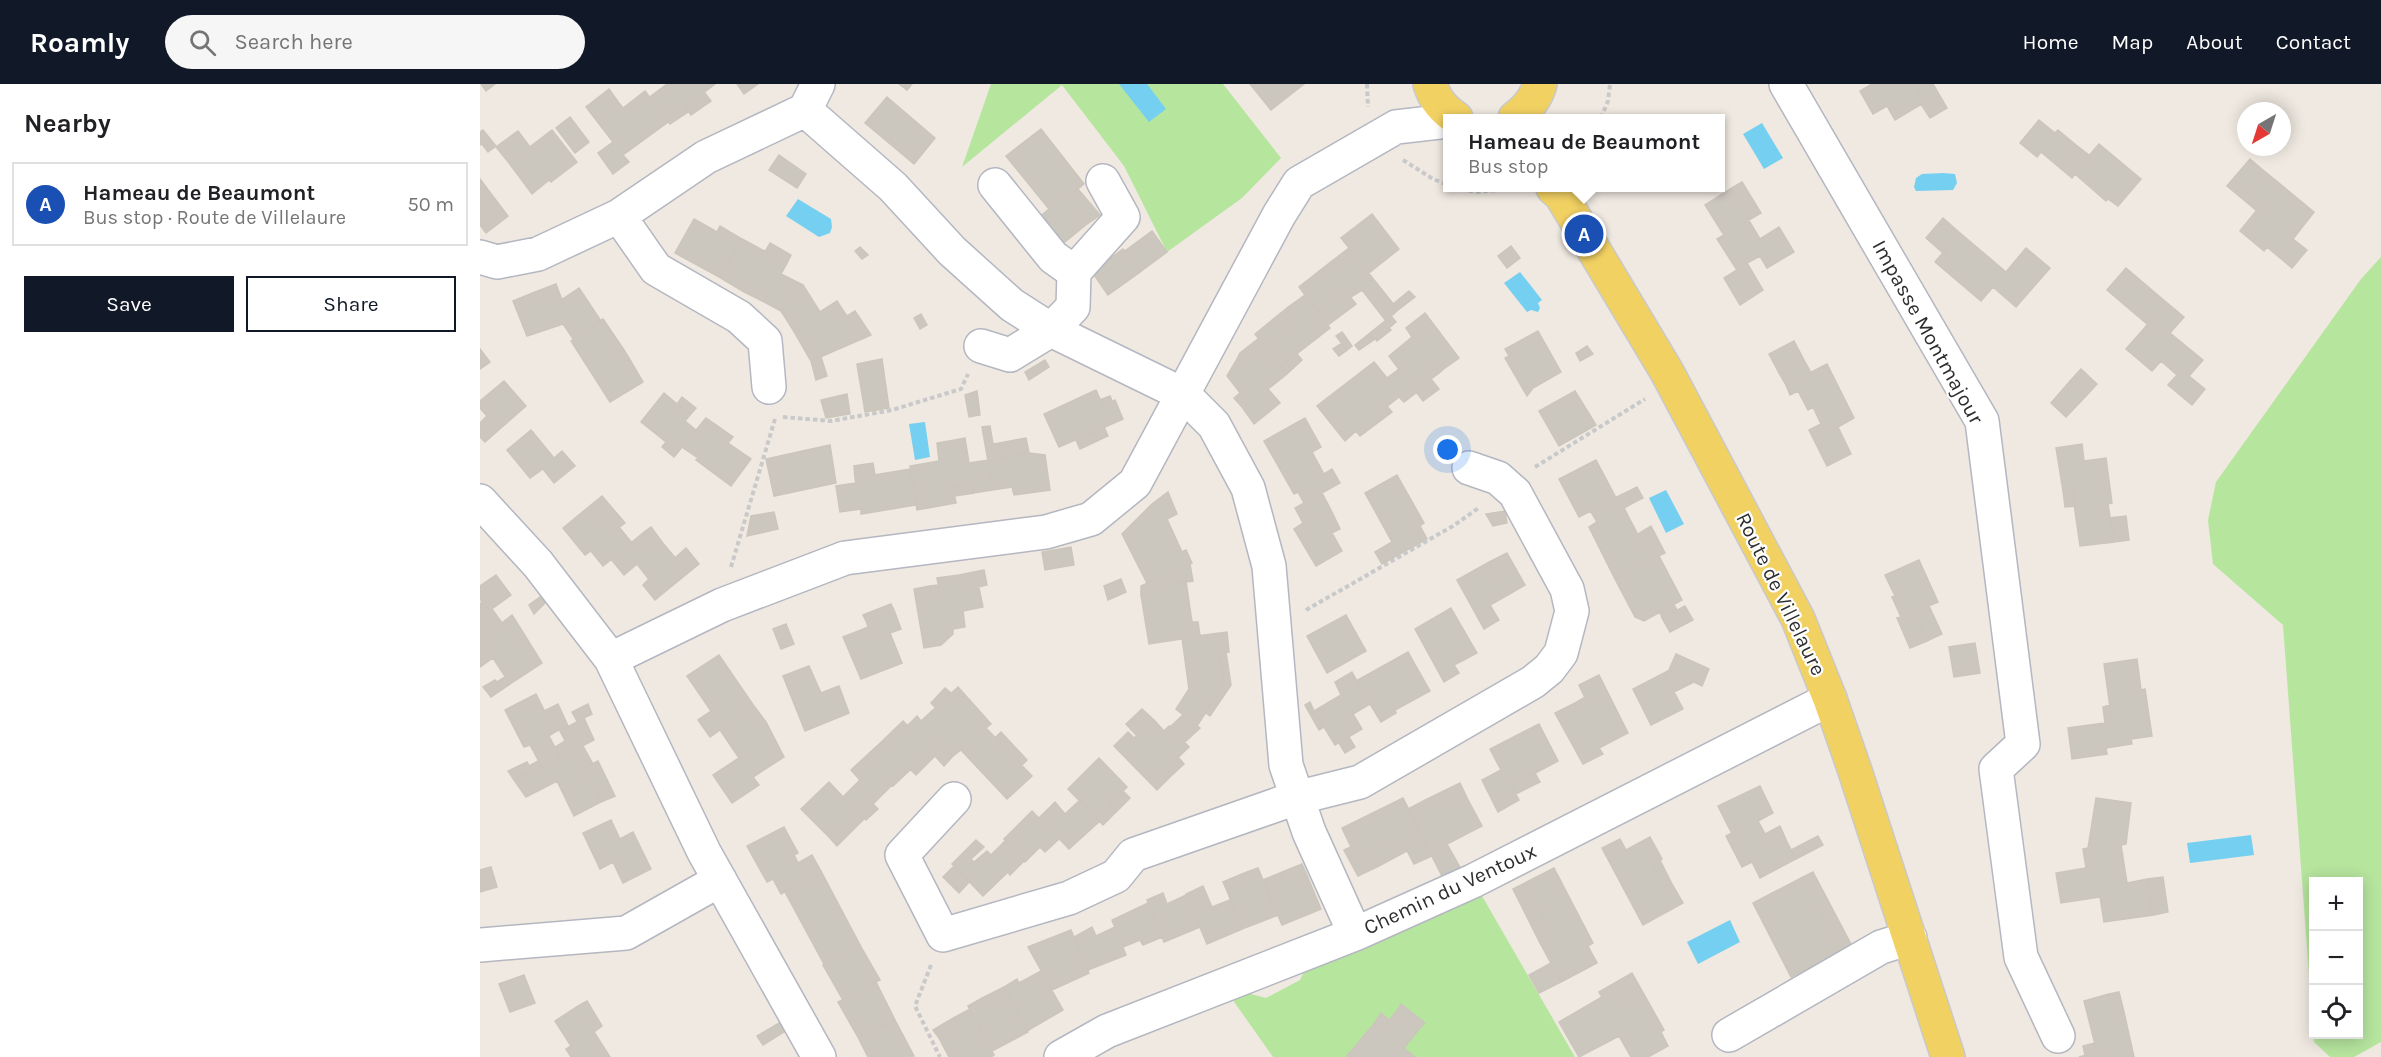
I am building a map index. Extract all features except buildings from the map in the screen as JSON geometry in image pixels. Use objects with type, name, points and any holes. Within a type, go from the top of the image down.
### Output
[{"type":"main road","points":[[1430,84],[1433,95],[1444,110],[1450,114]]},
{"type":"main road","points":[[1520,114],[1540,99]]},
{"type":"main road","name":"Route de Villelaure","points":[[1559,192],[1667,372],[1798,619],[1830,699],[1948,1057]]},
{"type":"street","points":[[611,659],[659,634],[733,601],[845,558],[1046,532],[1091,519],[1135,483],[1299,183],[1387,131],[1424,84]]},
{"type":"street","name":"Impasse Montmajour","points":[[1786,84],[1982,421],[2023,744],[1996,769],[2021,957],[2058,1036]]},
{"type":"street","points":[[480,257],[497,262],[538,254],[619,216],[706,157],[812,97],[952,251],[1012,305],[1051,330],[1184,395],[1214,425],[1248,488],[1269,566],[1286,765],[1309,832],[1355,934]]},
{"type":"street","points":[[1387,131],[1443,122]]},
{"type":"street","points":[[981,346],[1010,355],[1051,330],[1072,307],[1074,272],[1124,217],[1103,181]]},
{"type":"street","points":[[995,185],[1053,257],[1074,272]]},
{"type":"street","points":[[619,216],[656,269],[739,317],[765,341],[769,387]]},
{"type":"street","points":[[954,799],[902,855],[943,935],[1069,898],[1116,876],[1133,855],[1296,798],[1360,782],[1533,682],[1549,669],[1561,653],[1572,611],[1567,588],[1515,493],[1498,478],[1469,468]]},
{"type":"street","points":[[480,501],[538,564],[611,659],[704,852],[819,1057]]},
{"type":"street","name":"Chemin du Ventoux","points":[[1061,1057],[1107,1031],[1355,934],[1473,881],[1830,699]]},
{"type":"street","points":[[480,945],[626,933],[720,880]]},
{"type":"street","points":[[1729,1035],[1881,947],[1910,938]]},
{"type":"path","points":[[1367,84],[1387,131],[1433,179],[1443,183]]},
{"type":"path","points":[[1603,114],[1608,101],[1610,84]]},
{"type":"path","points":[[733,601],[731,567],[776,417],[831,421],[892,410],[961,389],[981,346]]},
{"type":"path","points":[[1275,629],[1453,526],[1509,487],[1527,471],[1645,399]]},
{"type":"path","points":[[940,1057],[915,1006],[943,935]]},
{"type":"green space","points":[[991,84],[1223,84],[1281,158],[1242,198],[1167,252],[1124,166],[1062,85],[962,167]]},
{"type":"green space","points":[[2381,257],[2381,1042],[2354,1057],[2330,1057],[2314,1042],[2314,1039],[2363,1039],[2363,877],[2309,877],[2309,975],[2283,625],[2213,564],[2208,520],[2216,482],[2361,279]]},
{"type":"green space","points":[[1478,889],[1575,1057],[1273,1057],[1230,996],[1243,992],[1266,998],[1300,980],[1308,964]]},
{"type":"water","points":[[1119,84],[1147,84],[1166,109],[1149,122]]},
{"type":"water","points":[[1762,123],[1783,158],[1764,169],[1743,134]]},
{"type":"water","points":[[1922,174],[1955,174],[1957,183],[1953,190],[1916,191],[1914,187],[1916,178]]},
{"type":"water","points":[[798,199],[831,219],[830,233],[819,237],[786,216]]},
{"type":"water","points":[[1520,272],[1542,300],[1538,303],[1540,308],[1538,312],[1531,310],[1527,312],[1504,283]]},
{"type":"water","points":[[925,422],[930,457],[915,460],[909,424]]},
{"type":"water","points":[[1666,490],[1684,524],[1666,533],[1649,498]]},
{"type":"water","points":[[2251,835],[2254,855],[2190,863],[2187,843]]},
{"type":"water","points":[[1730,920],[1740,942],[1698,964],[1687,942]]},
{"type":"place","name":"Hameau de Beaumont","points":[[1584,234]]}]
